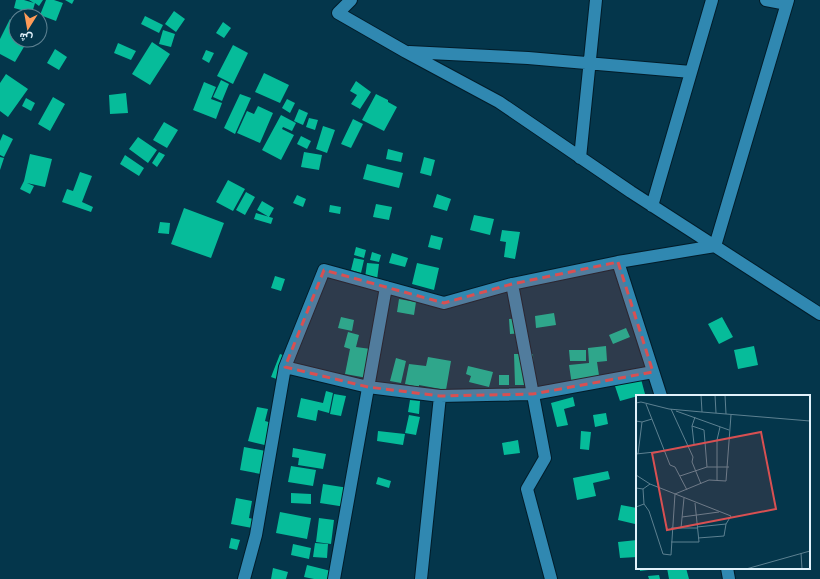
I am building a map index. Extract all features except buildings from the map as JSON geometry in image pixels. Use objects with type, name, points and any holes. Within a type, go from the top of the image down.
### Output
[{"type":"street","points":[[351,0],[338,13],[406,52],[499,102],[652,206],[820,314]]},
{"type":"street","points":[[580,158],[596,0]]},
{"type":"street","points":[[652,206],[712,0]]},
{"type":"street","points":[[715,246],[788,2],[766,0]]},
{"type":"street","points":[[406,52],[528,58],[691,72]]},
{"type":"street","points":[[244,579],[256,535],[285,367],[324,270],[444,303],[512,284],[618,262],[715,246]]},
{"type":"street","points":[[618,262],[661,395]]},
{"type":"street","points":[[512,284],[546,458],[526,489],[551,579]]},
{"type":"street","points":[[334,579],[386,287]]},
{"type":"street","points":[[285,367],[368,387],[440,396],[533,394],[653,372]]},
{"type":"street","points":[[421,579],[440,396]]},
{"type":"street","points":[[727,569],[729,579],[735,579]]},
{"type":"highlighted area","points":[[618,262],[653,372],[533,394],[440,396],[368,387],[285,367],[324,270],[444,303],[512,284]]}]
